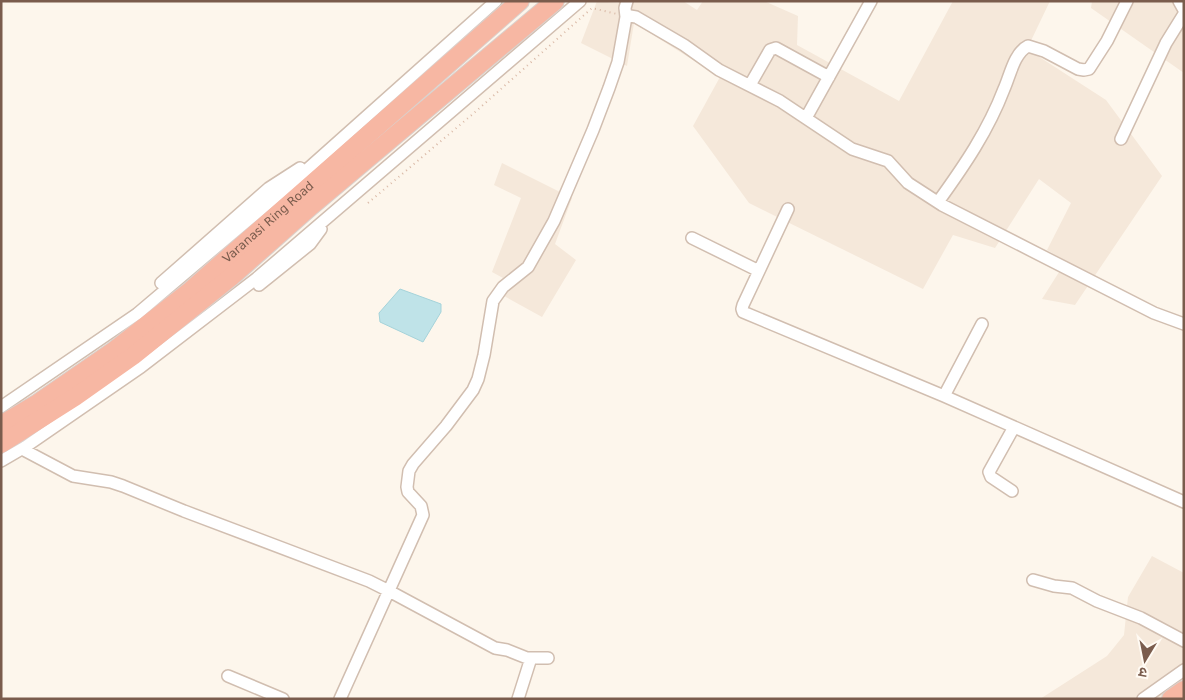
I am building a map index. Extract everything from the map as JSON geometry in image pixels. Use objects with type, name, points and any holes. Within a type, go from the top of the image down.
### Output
[{"type":"highway","name":"Varanasi Ring Road","points":[[1,425],[38,403],[112,352],[191,290],[520,1]]},
{"type":"highway","points":[[1,444],[133,356],[231,276],[311,206],[555,1]]},
{"type":"highway","points":[[1171,699],[1184,690]]},
{"type":"street","points":[[1,406],[134,316],[285,188],[496,1]]},
{"type":"street","points":[[1,461],[22,449],[141,367],[257,278],[580,1]]},
{"type":"street","points":[[340,699],[422,515],[421,506],[408,492],[409,471],[446,426],[472,390],[478,378],[484,355],[493,302],[503,287],[528,266],[554,222],[593,130],[618,62],[627,1]]},
{"type":"street","points":[[806,118],[871,1]]},
{"type":"street","points":[[938,202],[978,144],[1024,48],[1028,46],[1044,51],[1078,69],[1089,69],[1107,41],[1127,1]]},
{"type":"street","points":[[1179,1],[1184,10]]},
{"type":"street","points":[[1120,139],[1166,43],[1184,14]]},
{"type":"street","points":[[626,17],[636,17],[684,45],[719,70],[780,101],[852,149],[888,161],[908,182],[938,202],[1146,309],[1184,324]]},
{"type":"street","points":[[750,85],[773,48],[830,77]]},
{"type":"street","points":[[788,209],[743,304],[743,312],[944,396],[1184,502]]},
{"type":"street","points":[[692,238],[759,271]]},
{"type":"street","points":[[944,396],[982,324]]},
{"type":"street","points":[[1012,491],[991,477],[989,472],[1014,427]]},
{"type":"street","points":[[22,449],[73,476],[111,482],[123,486],[389,591],[496,648],[531,658],[548,658]]},
{"type":"street","points":[[1033,580],[1054,586],[1072,588],[1097,601],[1141,618],[1184,641]]},
{"type":"street","points":[[518,699],[531,658]]},
{"type":"street","points":[[1143,699],[1184,670]]},
{"type":"street","points":[[228,676],[283,699]]},
{"type":"path","points":[[368,204],[592,8],[626,17]]},
{"type":"shaded area","points":[[597,1],[618,3],[620,1],[683,1],[697,10],[703,1],[764,1],[798,16],[797,45],[899,101],[953,1],[1050,1],[1027,49],[1106,100],[1162,176],[1075,305],[1042,299],[1066,261],[1047,250],[1071,203],[1039,179],[995,248],[953,235],[923,289],[749,203],[693,126],[720,77],[634,23],[627,66],[581,43]]},
{"type":"shaded area","points":[[1092,1],[1184,1],[1184,73],[1091,8]]},
{"type":"shaded area","points":[[502,163],[572,198],[555,244],[576,260],[542,317],[493,290],[503,278],[492,272],[521,198],[494,185]]},
{"type":"shaded area","points":[[1152,556],[1184,573],[1184,699],[1040,699],[1107,656],[1124,635],[1128,597]]},
{"type":"water","points":[[400,289],[441,304],[441,312],[423,342],[380,322],[379,313]]}]
